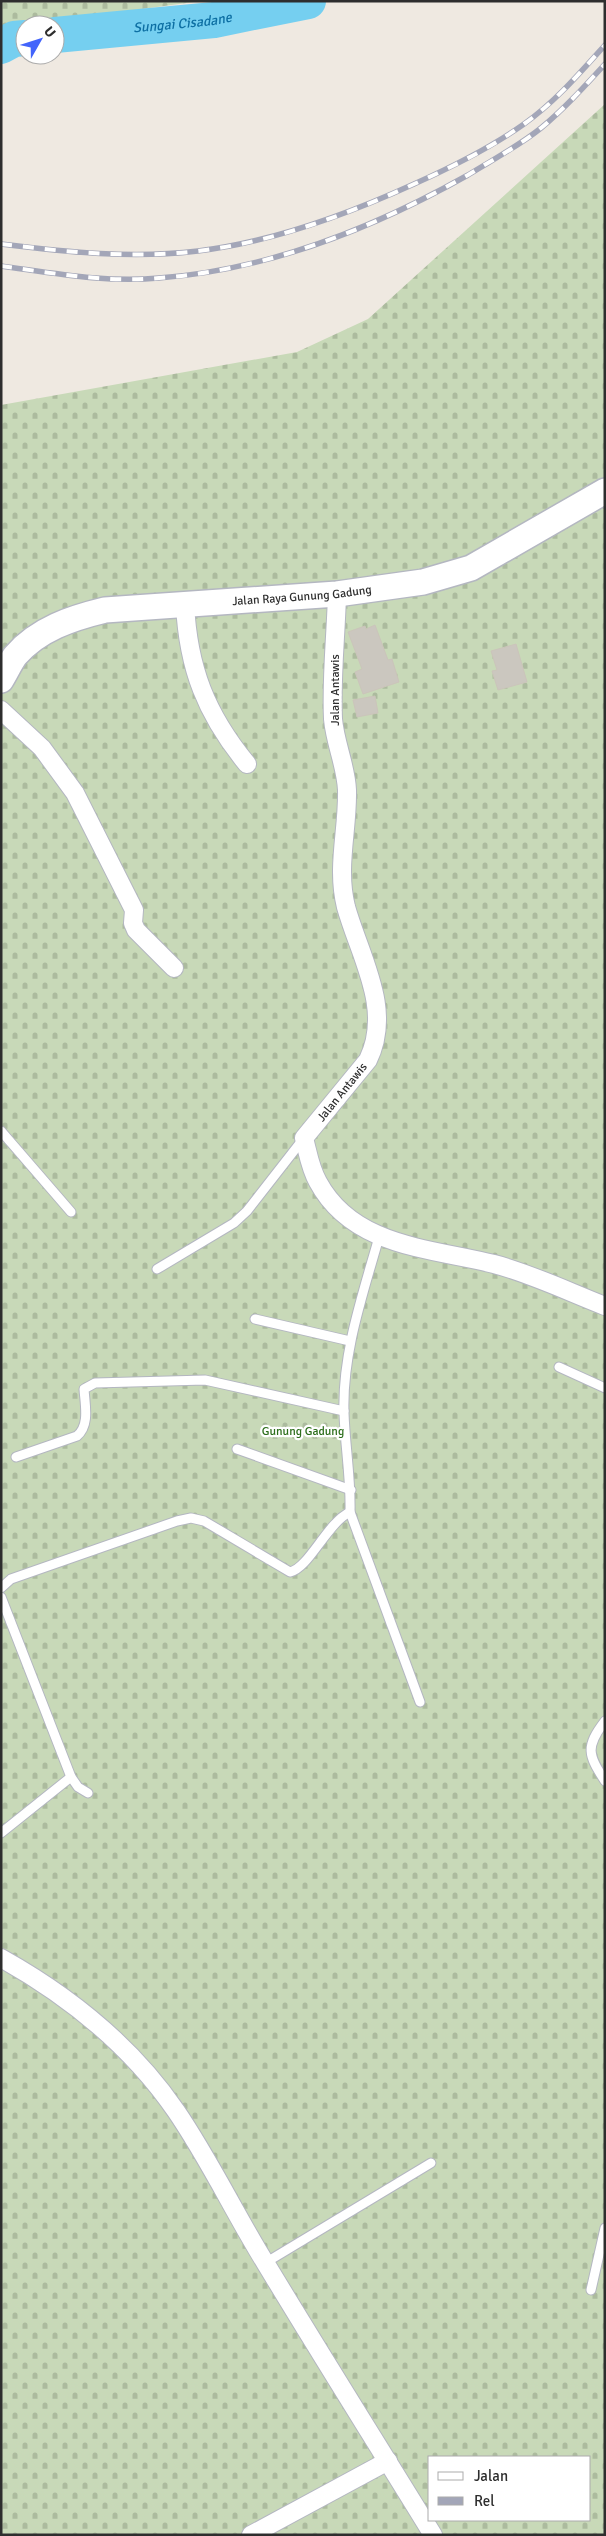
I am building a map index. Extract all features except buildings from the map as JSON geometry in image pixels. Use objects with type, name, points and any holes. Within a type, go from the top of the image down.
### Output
[{"type":"street","name":"Jalan Raya Gunung Gadung","points":[[1,680],[8,660],[45,632],[71,618],[105,610],[337,594],[423,582],[471,568],[605,491]]},
{"type":"street","name":"Jalan Antawis","points":[[304,1138],[368,1060],[375,1045],[378,1029],[375,995],[347,909],[340,871],[347,793],[344,765],[334,719],[337,594]]},
{"type":"street","points":[[185,604],[186,637],[198,683],[210,712],[220,729],[247,764]]},
{"type":"street","points":[[1,710],[42,748],[74,793],[134,910],[133,923],[136,930],[174,968]]},
{"type":"street","points":[[304,1138],[312,1169],[327,1196],[349,1219],[379,1237],[496,1264],[605,1306]]},
{"type":"street","points":[[1,1958],[28,1973],[64,1998],[105,2032],[143,2068],[177,2111],[265,2263],[432,2535]]},
{"type":"street","points":[[251,2535],[388,2461]]},
{"type":"lane","points":[[1,1131],[70,1212]]},
{"type":"lane","points":[[157,1270],[234,1223],[247,1211],[304,1138]]},
{"type":"lane","points":[[379,1237],[350,1341],[344,1411],[351,1490],[350,1512],[420,1702]]},
{"type":"lane","points":[[255,1319],[350,1341]]},
{"type":"lane","points":[[558,1367],[605,1388]]},
{"type":"lane","points":[[16,1457],[77,1436],[84,1431],[86,1425],[84,1389],[95,1383],[205,1380],[344,1411]]},
{"type":"lane","points":[[237,1449],[351,1490]]},
{"type":"lane","points":[[1,1588],[11,1579],[177,1521],[191,1518],[204,1521],[290,1572],[296,1571],[334,1524],[350,1512]]},
{"type":"lane","points":[[1,1597],[71,1777],[78,1787],[88,1793]]},
{"type":"lane","points":[[605,1721],[595,1733],[590,1745],[591,1759],[605,1781]]},
{"type":"lane","points":[[1,1833],[71,1777]]},
{"type":"lane","points":[[265,2263],[431,2164]]},
{"type":"lane","points":[[591,2290],[605,2228]]},
{"type":"green space","points":[[1,1],[201,1],[65,20],[65,15],[15,15],[15,28],[1,32]]},
{"type":"green space","name":"Gunung Gadung","points":[[605,104],[605,2535],[1,2535],[1,405],[297,352],[368,319]]},
{"type":"waterway","name":"Sungai Cisadane","points":[[65,34],[214,20],[308,1]]},
{"type":"waterway","name":"Sungai Cisadane","points":[[1,46],[15,39]]},
{"type":"railway","points":[[1,244],[50,250],[100,253],[173,253],[226,247],[309,226],[414,184],[497,142],[546,106],[605,45]]},
{"type":"railway","points":[[1,266],[99,278],[159,278],[240,266],[280,256],[319,243],[358,229],[432,194],[515,147],[533,135],[558,113],[605,64]]}]
